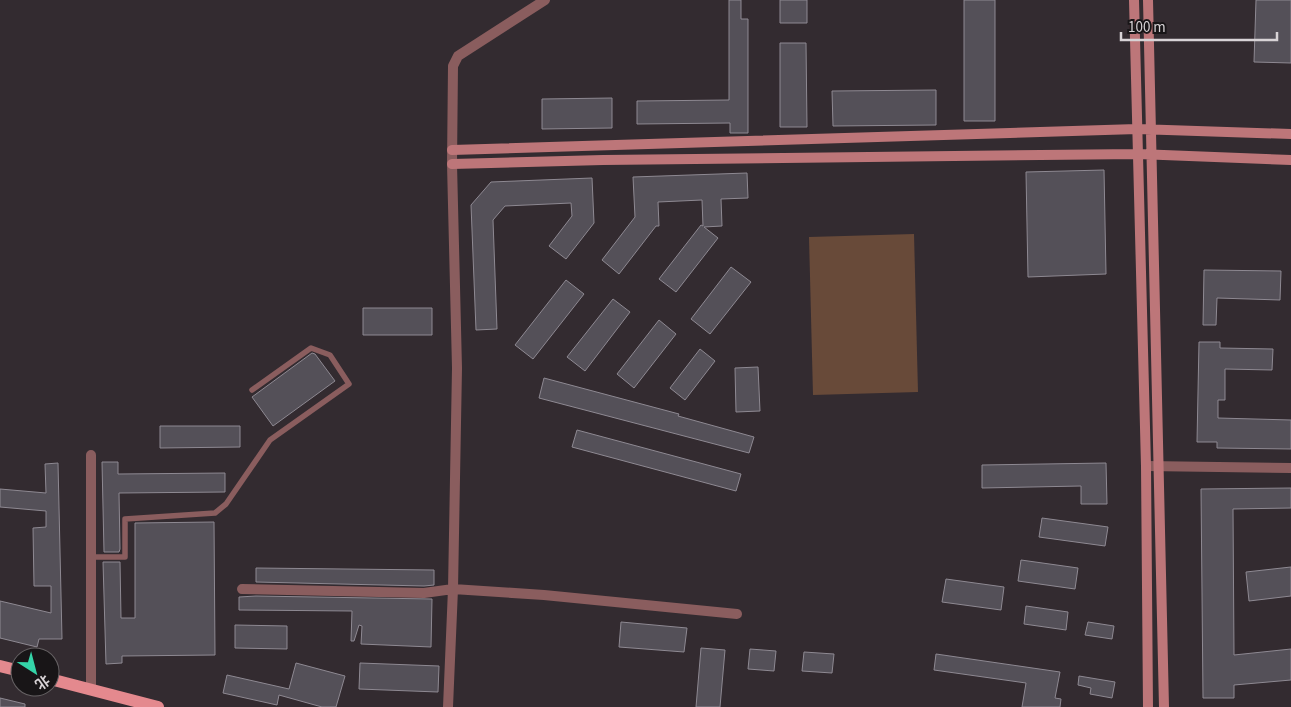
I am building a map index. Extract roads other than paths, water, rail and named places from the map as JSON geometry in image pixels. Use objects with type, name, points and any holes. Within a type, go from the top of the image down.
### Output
[{"type":"main road","points":[[1134,0],[1146,466],[1148,707]]},
{"type":"main road","points":[[1148,0],[1164,707]]},
{"type":"main road","points":[[452,150],[1137,129],[1291,134]]},
{"type":"main road","points":[[452,164],[603,160],[1138,154],[1291,160]]},
{"type":"main road","points":[[60,682],[158,707]]},
{"type":"street","points":[[448,707],[453,589],[457,368],[452,164],[452,66],[458,56],[545,0]]},
{"type":"street","points":[[91,455],[91,690]]},
{"type":"street","points":[[1146,466],[1291,468]]},
{"type":"street","points":[[242,589],[424,593],[453,589],[544,595],[737,614]]},
{"type":"lane","points":[[91,557],[125,557],[125,518],[215,513],[226,504],[270,440],[349,384],[330,355],[311,348],[252,390]]}]
